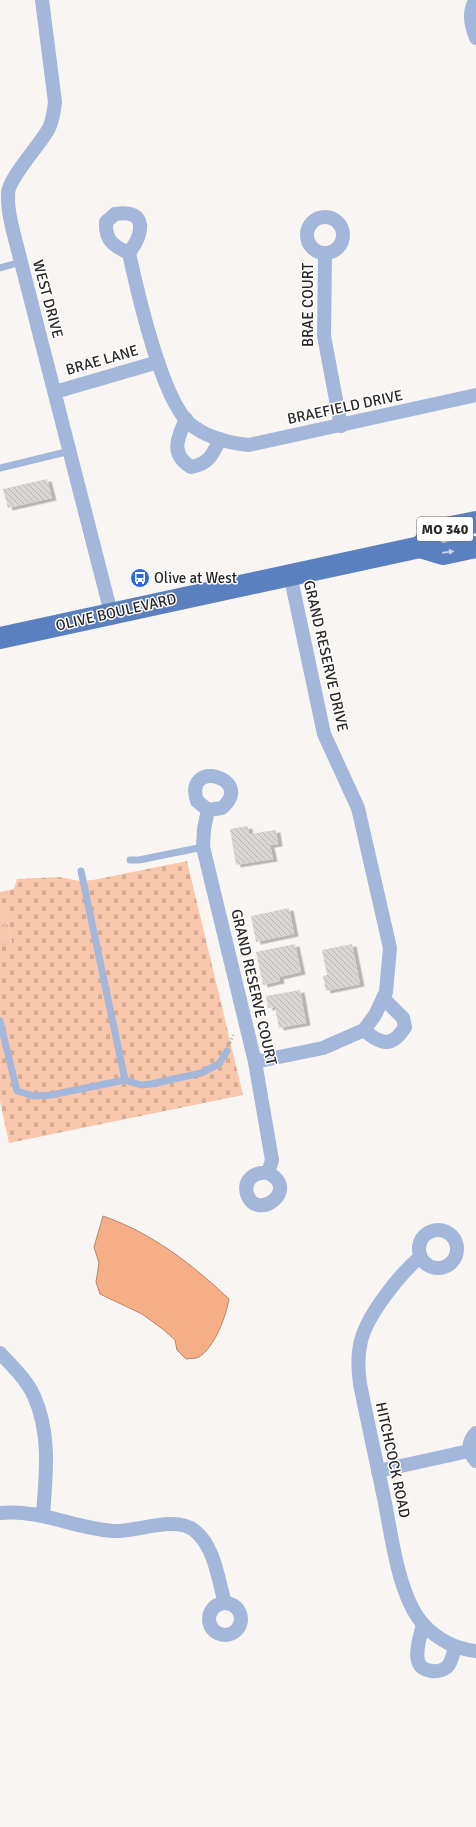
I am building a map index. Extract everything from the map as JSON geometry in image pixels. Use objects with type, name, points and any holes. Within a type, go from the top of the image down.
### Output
[{"type":"main road","name":"MO 340","points":[[420,547],[436,530],[476,522]]},
{"type":"main road","name":"OLIVE BOULEVARD","points":[[0,638],[420,547],[443,554],[476,547]]},
{"type":"street","name":"WEST DRIVE","points":[[42,0],[55,102],[53,116],[49,128],[15,178],[4,189],[21,262],[111,613]]},
{"type":"street","points":[[476,0],[472,6],[471,26],[476,38]]},
{"type":"street","name":"BRAEFIELD DRIVE","points":[[129,253],[146,323],[158,362],[179,410],[186,419],[196,427],[220,439],[231,443],[249,445],[341,426],[476,395]]},
{"type":"street","name":"BRAE COURT","points":[[325,254],[324,336],[341,426]]},
{"type":"street","name":"BRAE LANE","points":[[55,392],[158,362]]},
{"type":"street","points":[[186,419],[178,435],[176,448],[182,461],[192,467],[202,465],[210,458],[220,439]]},
{"type":"street","name":"GRAND RESERVE DRIVE","points":[[290,574],[324,734],[358,808],[390,948],[386,992],[375,1015],[364,1030]]},
{"type":"street","name":"GRAND RESERVE COURT","points":[[208,810],[204,829],[203,847],[255,1062],[272,1160],[268,1173]]},
{"type":"street","points":[[255,1062],[323,1048],[364,1030],[375,1039],[385,1043],[393,1041],[400,1035],[405,1026],[403,1018],[383,998]]},
{"type":"street","name":"HITCHCOCK ROAD","points":[[420,1257],[406,1269],[368,1323],[361,1341],[358,1362],[360,1384],[378,1471],[408,1600],[423,1624],[439,1638],[455,1647],[476,1651]]},
{"type":"street","points":[[0,1353],[20,1374],[34,1396],[41,1419],[47,1465],[43,1514]]},
{"type":"street","points":[[378,1471],[473,1456],[471,1439],[476,1433]]},
{"type":"street","points":[[0,1513],[43,1514],[114,1531],[180,1524],[194,1530],[206,1542],[224,1603]]},
{"type":"street","points":[[423,1624],[417,1653],[418,1661],[421,1667],[431,1671],[442,1670],[450,1663],[455,1647]]},
{"type":"lane","points":[[0,268],[21,262]]},
{"type":"lane","points":[[0,468],[70,451]]},
{"type":"lane","points":[[130,860],[139,860],[203,847]]},
{"type":"lane","points":[[81,871],[125,1080]]},
{"type":"lane","points":[[0,1021],[16,1091],[34,1096],[51,1095],[125,1080],[141,1085],[200,1073],[219,1064],[227,1051]]},
{"type":"green space","points":[[187,861],[243,1095],[9,1143],[0,1101],[0,946],[12,943],[4,907],[0,907],[0,892],[14,889],[17,879],[59,877],[79,881],[93,880]]},
{"type":"green space","points":[[4,906],[12,944],[0,946],[0,907]]},
{"type":"shaded area","points":[[103,1216],[138,1231],[155,1241],[186,1262],[229,1299],[215,1339],[199,1357],[186,1359],[177,1350],[175,1340],[164,1330],[142,1314],[100,1294],[96,1282],[99,1263],[94,1247]]},
{"type":"building","points":[[47,479],[52,498],[8,508],[3,489]]},
{"type":"building","points":[[248,826],[249,834],[276,830],[278,844],[270,845],[273,859],[236,865],[230,829]]},
{"type":"building","points":[[289,908],[294,934],[256,942],[251,916]]},
{"type":"building","points":[[295,944],[301,972],[279,977],[280,981],[263,985],[256,952]]},
{"type":"building","points":[[352,944],[360,984],[326,991],[323,976],[327,975],[322,950]]},
{"type":"building","points":[[300,990],[306,1023],[279,1028],[275,1007],[268,1008],[266,996]]},
{"type":"place","name":"Olive at West","points":[[140,578]]}]
